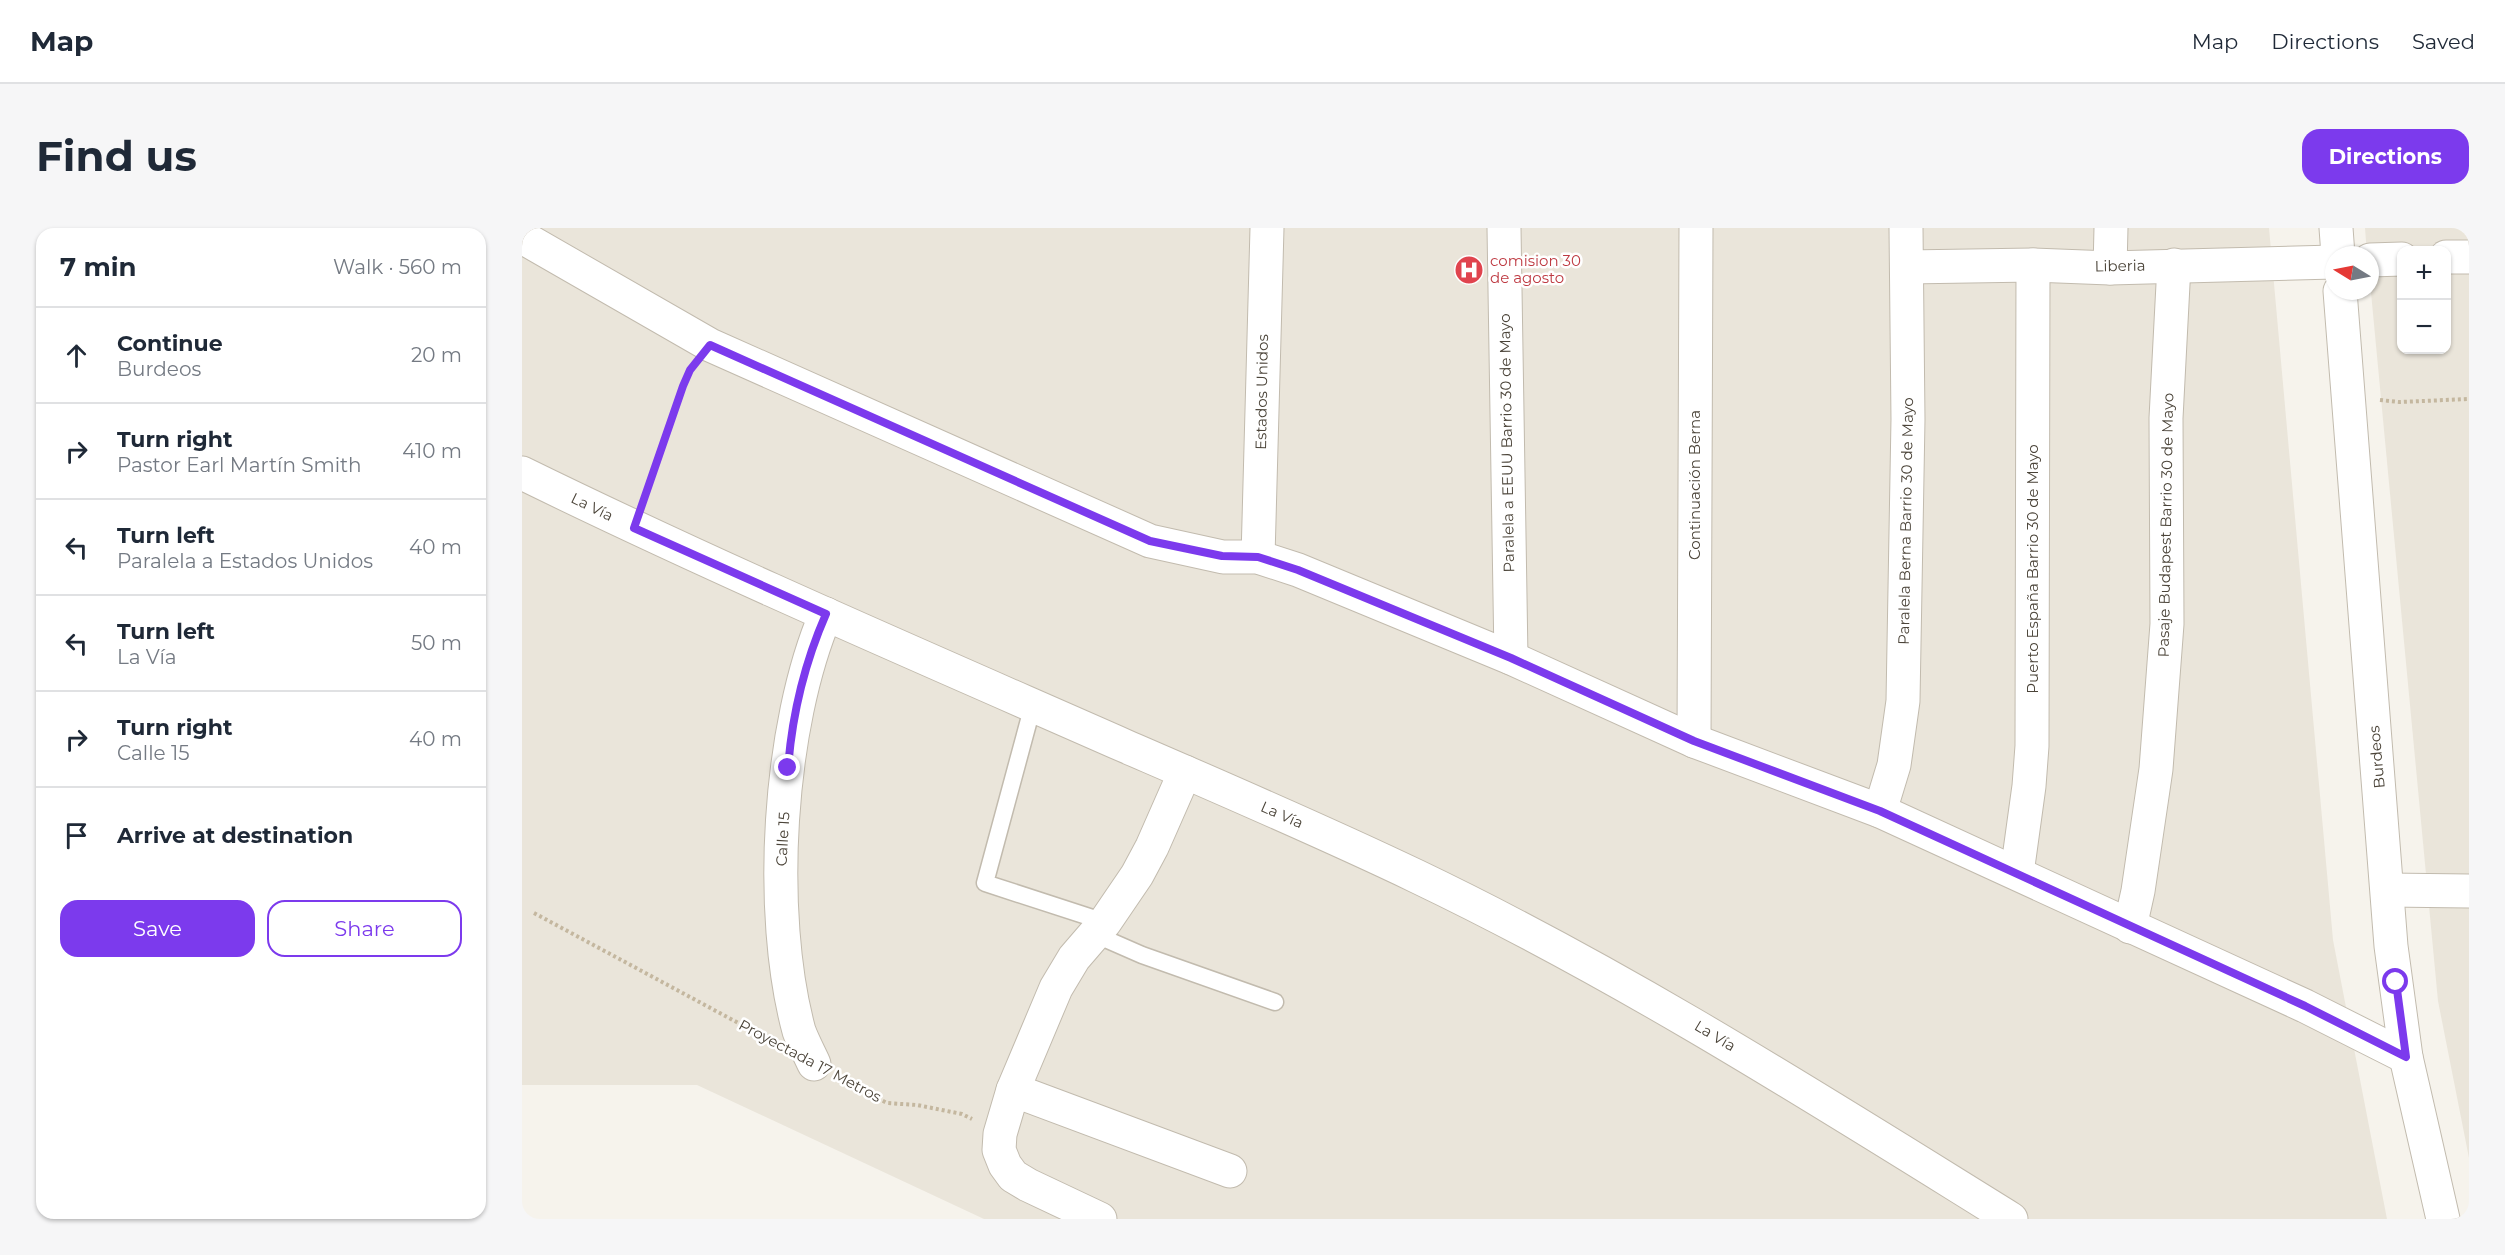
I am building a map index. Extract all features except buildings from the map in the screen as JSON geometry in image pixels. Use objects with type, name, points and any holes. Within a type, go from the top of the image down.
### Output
[{"type":"street","name":"Estados Unidos","points":[[1258,557],[1267,228]]},
{"type":"street","name":"Paralela a EEUU Barrio 30 de Mayo","points":[[1504,228],[1511,658]]},
{"type":"street","name":"Continuación Berna","points":[[1694,741],[1696,228]]},
{"type":"street","name":"Paralela Berna Barrio 30 de Mayo","points":[[1880,811],[1894,765],[1903,701],[1908,419],[1906,228]]},
{"type":"street","points":[[2110,268],[2111,228]]},
{"type":"street","points":[[2336,228],[2337,246]]},
{"type":"street","points":[[522,237],[710,345],[1150,541],[1222,556],[1258,557],[1298,570],[1511,658],[1694,741],[1880,811],[2305,1006],[2406,1057]]},
{"type":"street","points":[[2451,257],[2469,256]]},
{"type":"street","points":[[2379,260],[2397,259]]},
{"type":"street","name":"Liberia","points":[[1907,267],[2033,265],[2110,268],[2325,262]]},
{"type":"street","name":"Puerto España Barrio 30 de Mayo","points":[[2017,873],[2027,806],[2032,746],[2033,265]]},
{"type":"street","name":"Pasaje Budapest Barrio 30 de Mayo","points":[[2130,927],[2138,891],[2156,769],[2167,624],[2166,418],[2174,265]]},
{"type":"street","name":"Burdeos","points":[[2341,300],[2391,946],[2406,1057],[2443,1219]]},
{"type":"street","name":"La Vía","points":[[522,473],[634,528],[1418,877],[1624,984],[1719,1039],[2011,1219]]},
{"type":"street","name":"Calle 15","points":[[814,1064],[800,1032],[788,972],[782,915],[781,874],[789,750],[814,641],[826,614]]},
{"type":"street","points":[[1100,1219],[1013,1176],[1005,1165],[999,1150],[1000,1134],[1013,1090],[1056,988],[1074,958],[1100,928],[1142,866],[1185,772]]},
{"type":"street","points":[[2388,890],[2469,891]]},
{"type":"street","points":[[1013,1090],[1230,1171]]},
{"type":"lane","points":[[1033,705],[985,883],[1100,928],[1142,955],[1275,1002]]},
{"type":"path","points":[[634,528],[683,386],[690,370],[710,345]]},
{"type":"path","points":[[2348,396],[2388,402],[2469,399]]},
{"type":"path","name":"Proyectada 17 Metros","points":[[534,913],[860,1091],[887,1103],[917,1105],[962,1114],[1000,1134]]},
{"type":"shaded area","points":[[522,228],[2269,228],[2333,940],[2387,1219],[984,1219],[697,1085],[522,1085]]},
{"type":"shaded area","points":[[2365,228],[2469,228],[2469,1158],[2438,1001],[2372,300],[2379,300],[2379,246],[2366,246]]},
{"type":"place","name":"comision 30 de agosto","points":[[1469,270]]},
{"type":"route","points":[[788,768],[789,750],[802,686],[814,641],[826,614],[634,528],[683,386],[690,370],[710,345],[1150,541],[1222,556],[1258,557],[1298,570],[1511,658],[1694,741],[1880,811],[2305,1006],[2406,1057],[2396,982]]}]
